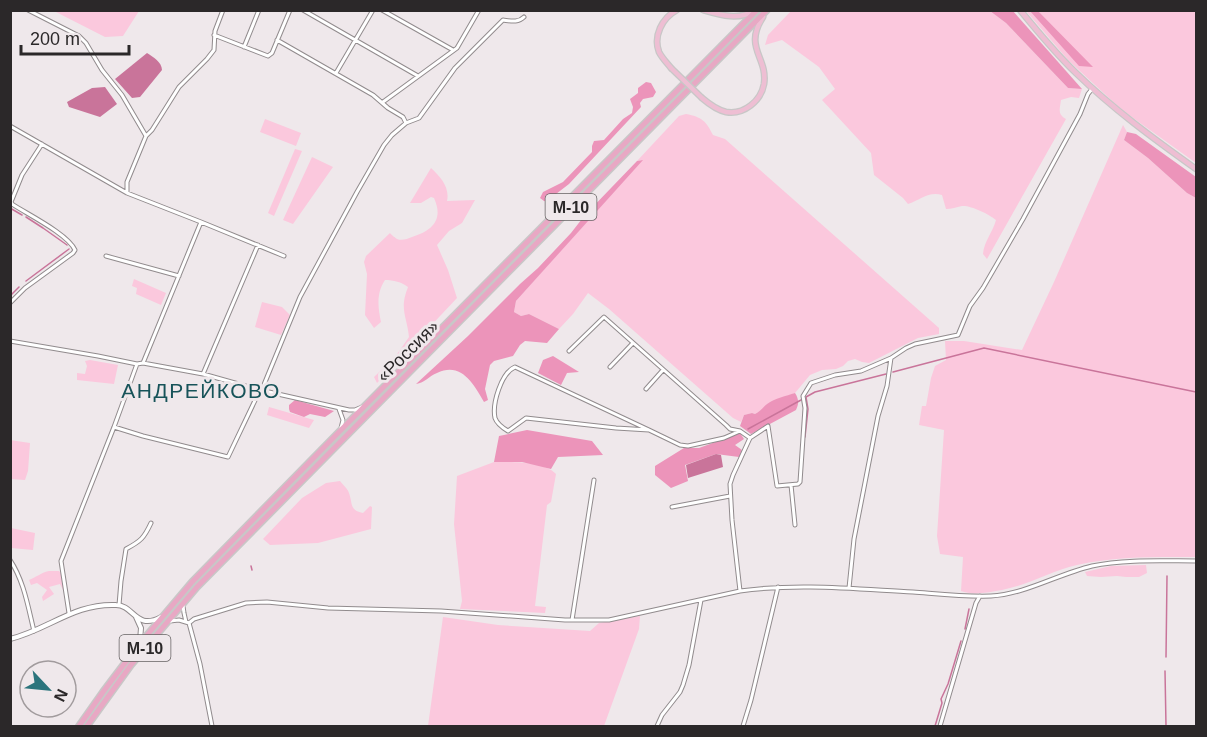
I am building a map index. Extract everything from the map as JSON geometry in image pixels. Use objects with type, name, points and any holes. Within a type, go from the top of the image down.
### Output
[{"type":"highway","name":"«Россия»","points":[[79,726],[137,647],[192,582],[756,10]]},
{"type":"highway","name":"«Россия»","points":[[88,725],[165,622],[207,576],[767,10]]},
{"type":"highway","points":[[88,725],[207,576]]},
{"type":"main road","points":[[677,10],[666,17],[657,39],[660,54],[702,98],[720,110],[734,112],[749,107],[760,95],[764,78],[754,39],[759,23],[767,10]]},
{"type":"main road","points":[[704,10],[737,17],[756,10]]},
{"type":"main road","points":[[1020,10],[1051,47],[1092,89],[1141,129],[1197,169]]},
{"type":"street","points":[[28,10],[79,36],[86,43],[102,70],[122,95],[146,136]]},
{"type":"street","points":[[127,193],[127,182],[146,136],[179,87],[214,50],[214,35],[223,10]]},
{"type":"street","points":[[244,47],[259,10]]},
{"type":"street","points":[[214,35],[268,56],[272,53],[290,10]]},
{"type":"street","points":[[303,10],[418,76]]},
{"type":"street","points":[[336,74],[373,10]]},
{"type":"street","points":[[382,10],[453,50]]},
{"type":"street","points":[[383,102],[457,48],[479,10]]},
{"type":"street","points":[[114,427],[228,457],[263,387],[300,297],[384,145],[406,123],[419,118],[454,68],[503,20],[514,21],[524,17]]},
{"type":"street","points":[[277,40],[373,94],[388,108],[403,117],[406,123]]},
{"type":"street","points":[[740,591],[730,484],[750,438],[768,426],[777,486],[798,484],[806,408],[803,396],[814,380],[861,371],[915,344],[958,335],[970,306],[983,288],[1028,210],[1092,89]]},
{"type":"street","points":[[10,126],[127,193],[284,256]]},
{"type":"street","points":[[10,303],[25,288],[75,250],[62,237],[11,202],[22,175],[42,144]]},
{"type":"street","points":[[143,363],[201,222]]},
{"type":"street","points":[[203,374],[258,246]]},
{"type":"street","points":[[106,256],[179,276]]},
{"type":"street","points":[[569,351],[604,316],[730,429],[740,431],[750,438]]},
{"type":"street","points":[[10,341],[203,374],[352,411],[366,405]]},
{"type":"street","points":[[610,366],[633,343]]},
{"type":"street","points":[[849,588],[856,531],[891,358]]},
{"type":"street","points":[[69,614],[60,561],[114,427],[136,363]]},
{"type":"street","points":[[649,430],[526,418],[510,430],[506,430],[496,420],[499,390],[504,376],[515,367],[649,430],[680,445],[688,446],[724,438],[740,431]]},
{"type":"street","points":[[646,389],[663,370]]},
{"type":"street","points":[[338,407],[343,420],[340,431]]},
{"type":"street","points":[[572,620],[594,480]]},
{"type":"street","points":[[791,485],[795,525]]},
{"type":"street","points":[[672,507],[730,496]]},
{"type":"street","points":[[119,605],[126,549],[144,537],[151,523]]},
{"type":"street","points":[[10,560],[15,566],[34,631]]},
{"type":"street","points":[[188,623],[194,619],[246,603],[267,602],[328,608],[441,611],[572,620],[609,620],[740,591],[778,587],[849,588],[980,596],[1016,591],[1101,564],[1197,561]]},
{"type":"street","points":[[743,726],[778,587]]},
{"type":"street","points":[[940,726],[980,596]]},
{"type":"street","points":[[657,726],[683,685],[701,600]]},
{"type":"street","points":[[10,639],[86,608],[119,605],[136,617],[150,621],[164,614]]},
{"type":"street","points":[[183,606],[201,664],[212,726]]},
{"type":"street","points":[[136,617],[141,632],[137,647]]},
{"type":"street","points":[[170,621],[180,620],[188,623]]},
{"type":"shaded area","points":[[54,11],[139,11],[123,36],[105,37]]},
{"type":"shaded area","points":[[791,11],[990,11],[1006,23],[1068,88],[1082,89],[1079,98],[1071,97],[1061,100],[1060,113],[1066,119],[987,259],[983,254],[984,249],[996,220],[970,207],[946,209],[942,195],[937,194],[908,204],[874,175],[871,153],[822,100],[835,89],[819,67],[782,40],[765,45],[768,35]]},
{"type":"shaded area","points":[[990,11],[1013,11],[1082,89],[1068,88],[1006,23]]},
{"type":"shaded area","points":[[1026,11],[1196,11],[1196,163],[1122,110],[1068,60]]},
{"type":"shaded area","points":[[1030,11],[1038,11],[1093,67],[1079,66]]},
{"type":"shaded area","points":[[147,53],[159,62],[162,70],[140,97],[132,98],[115,79]]},
{"type":"shaded area","points":[[646,82],[651,83],[656,92],[653,97],[643,99],[640,103],[641,107],[569,184],[549,202],[540,198],[543,192],[563,182],[592,152],[594,141],[604,140],[623,119],[632,113],[633,107],[630,99]]},
{"type":"shaded area","points":[[105,87],[117,104],[100,117],[69,107],[67,102],[92,88]]},
{"type":"shaded area","points":[[686,114],[700,118],[713,135],[725,139],[939,328],[939,334],[918,338],[869,363],[855,359],[836,369],[822,370],[810,375],[795,393],[767,404],[755,414],[744,415],[741,422],[733,418],[588,293],[559,329],[529,314],[521,316],[514,312],[516,301],[642,160],[637,161],[679,116]]},
{"type":"shaded area","points":[[265,119],[301,133],[296,146],[260,132]]},
{"type":"shaded area","points":[[1123,125],[1127,132],[1124,140],[1196,198],[1196,557],[1136,558],[1092,562],[1002,590],[987,593],[961,591],[963,557],[940,554],[937,536],[944,430],[919,425],[922,406],[926,406],[935,366],[946,360],[945,341],[964,341],[1022,350]]},
{"type":"shaded area","points":[[1127,132],[1136,134],[1196,177],[1196,198],[1124,140]]},
{"type":"shaded area","points":[[295,149],[302,151],[274,216],[268,213]]},
{"type":"shaded area","points":[[312,157],[333,167],[293,224],[283,220]]},
{"type":"shaded area","points":[[643,160],[516,301],[514,312],[521,316],[529,314],[559,329],[547,343],[525,341],[513,356],[494,361],[490,365],[485,389],[488,400],[484,402],[466,376],[453,370],[437,373],[416,384],[538,268],[637,161]]},
{"type":"shaded area","points":[[431,168],[444,183],[448,196],[447,201],[475,200],[462,223],[449,231],[437,245],[457,298],[377,383],[374,377],[395,357],[409,337],[404,307],[408,287],[385,280],[379,295],[381,322],[374,328],[365,315],[367,274],[364,262],[366,256],[390,233],[397,239],[404,240],[419,235],[434,224],[438,213],[434,198],[431,197],[421,203],[410,203]]},
{"type":"shaded area","points":[[134,279],[166,293],[161,305],[136,294],[137,288],[132,286]]},
{"type":"shaded area","points":[[262,302],[282,307],[290,315],[281,335],[255,327]]},
{"type":"shaded area","points":[[553,356],[579,372],[567,373],[561,385],[538,373],[543,360]]},
{"type":"shaded area","points":[[85,361],[118,365],[114,384],[77,380],[77,373],[85,374],[87,366]]},
{"type":"shaded area","points":[[795,393],[798,402],[796,410],[751,434],[740,426],[744,415],[755,414],[770,402]]},
{"type":"shaded area","points":[[295,400],[334,411],[325,417],[310,414],[304,417],[290,412],[289,405]]},
{"type":"shaded area","points":[[269,407],[314,420],[309,428],[267,415]]},
{"type":"shaded area","points":[[527,430],[592,441],[603,455],[558,457],[551,469],[522,462],[494,462],[499,436]]},
{"type":"shaded area","points":[[740,433],[744,439],[735,445],[742,450],[739,457],[716,454],[685,465],[688,481],[671,488],[655,475],[655,466],[684,448],[699,448]]},
{"type":"shaded area","points":[[10,440],[30,443],[25,480],[11,479]]},
{"type":"shaded area","points":[[716,454],[721,455],[723,467],[688,478],[686,465]]},
{"type":"shaded area","points":[[494,462],[536,464],[556,474],[551,502],[547,505],[535,606],[546,607],[545,613],[460,609],[462,601],[454,524],[457,476]]},
{"type":"shaded area","points":[[340,481],[348,492],[355,510],[363,513],[370,506],[372,507],[371,529],[318,543],[270,545],[263,539],[302,498],[326,483]]},
{"type":"shaded area","points":[[11,528],[35,533],[33,550],[11,548]]},
{"type":"shaded area","points":[[1146,565],[1147,573],[1139,577],[1087,576],[1085,572],[1111,566]]},
{"type":"shaded area","points":[[49,571],[61,573],[64,592],[60,584],[49,587],[54,594],[43,601],[42,597],[47,590],[37,583],[31,585],[29,580]]},
{"type":"shaded area","points":[[640,616],[639,629],[604,726],[428,726],[443,617],[498,625],[590,631],[599,623]]},
{"type":"waterway","points":[[10,208],[22,215]]},
{"type":"waterway","points":[[26,217],[67,245]]},
{"type":"waterway","points":[[26,281],[69,249]]},
{"type":"waterway","points":[[10,296],[19,287]]},
{"type":"waterway","points":[[893,372],[984,348],[1196,392]]},
{"type":"waterway","points":[[805,437],[808,409],[806,397],[815,392],[886,374]]},
{"type":"waterway","points":[[748,429],[801,400]]},
{"type":"waterway","points":[[251,566],[252,570]]},
{"type":"waterway","points":[[1166,657],[1167,576]]},
{"type":"waterway","points":[[965,629],[969,609]]},
{"type":"waterway","points":[[935,726],[942,703],[941,699],[961,641]]},
{"type":"waterway","points":[[1165,671],[1166,726]]},
{"type":"district","name":"АНДРЕЙКОВО","points":[[201,390]]}]
